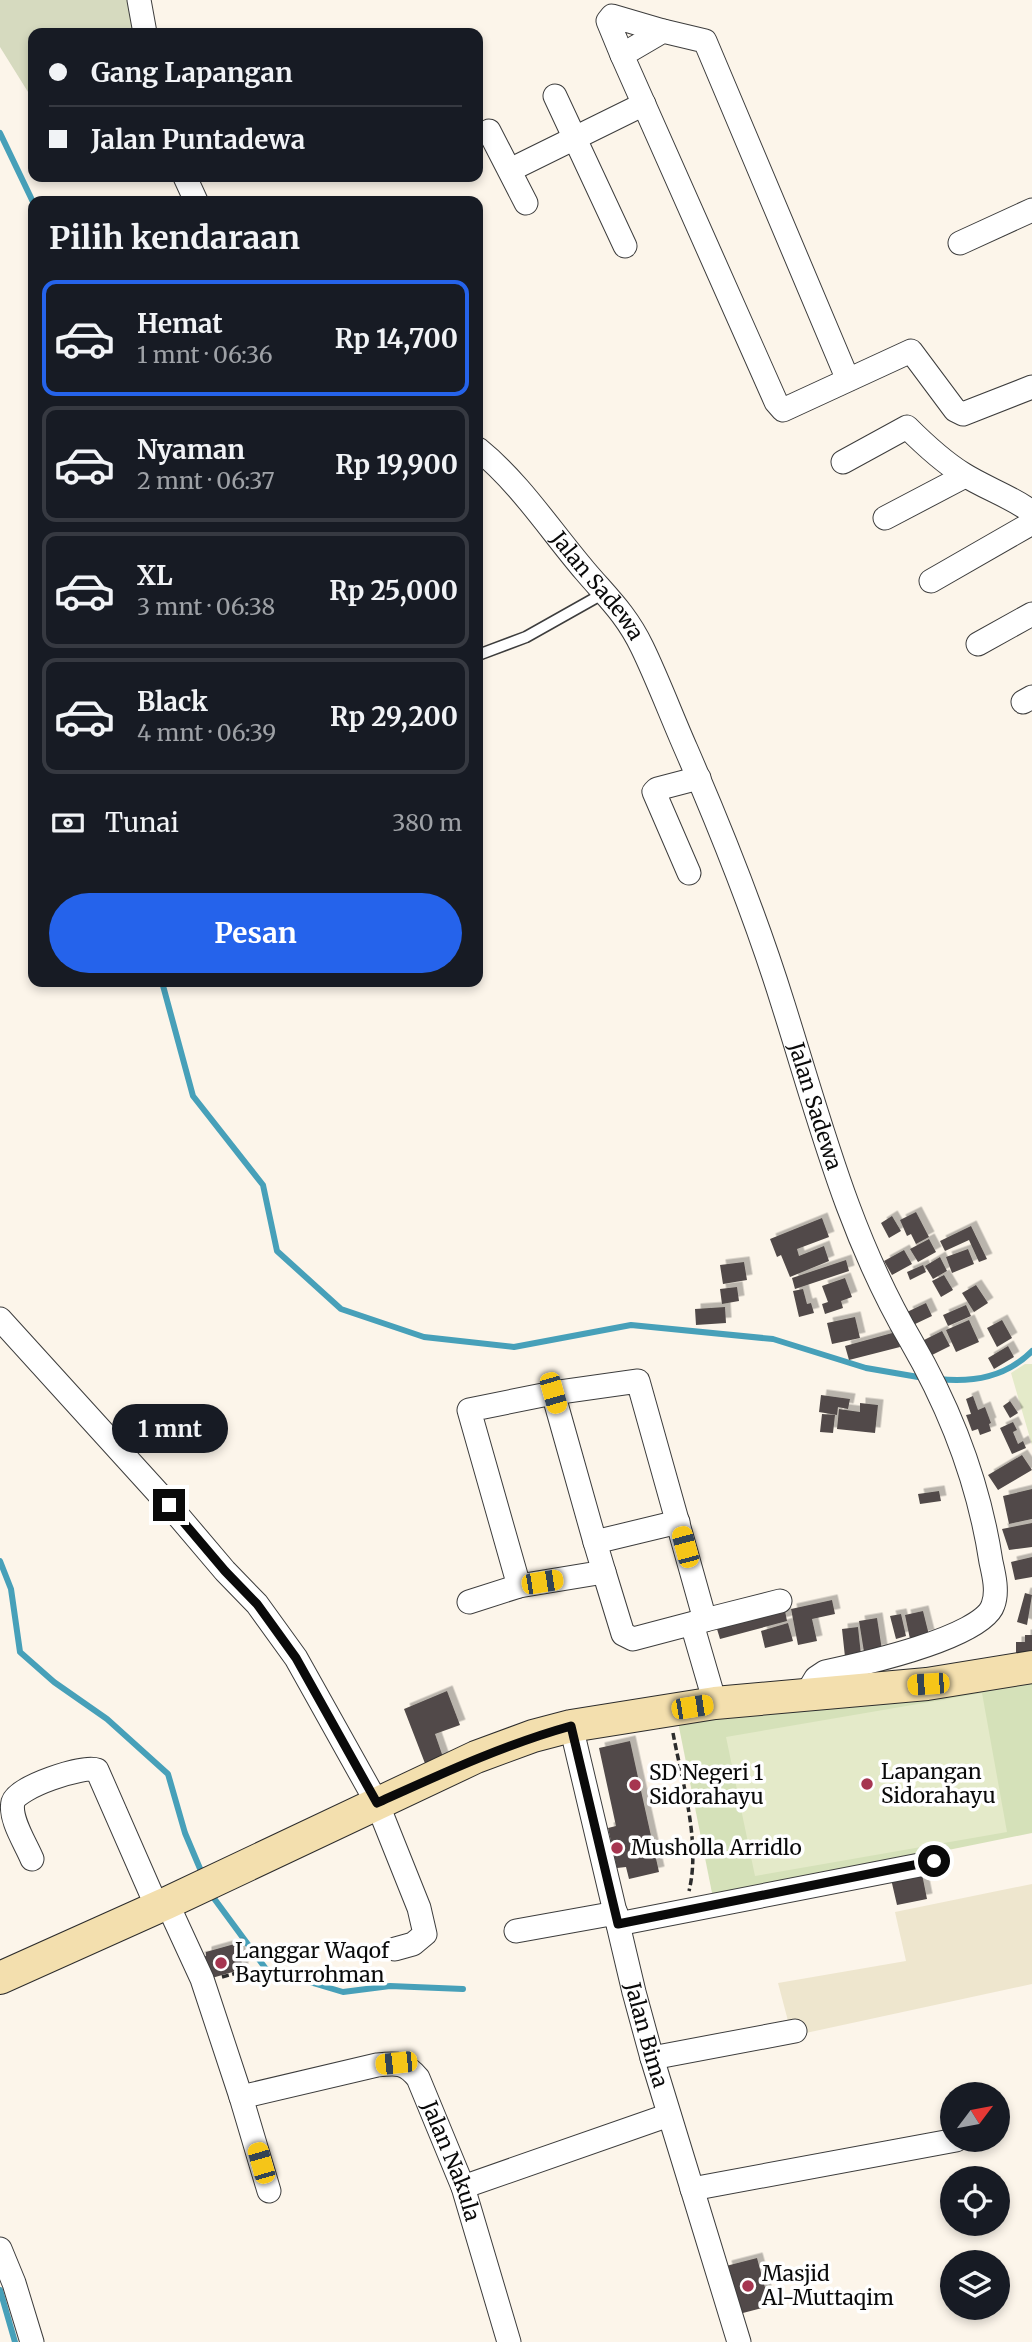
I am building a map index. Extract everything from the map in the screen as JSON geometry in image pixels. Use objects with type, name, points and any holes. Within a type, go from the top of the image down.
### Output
[{"type":"main road","points":[[0,1978],[476,1757],[533,1736],[571,1726],[715,1703],[928,1684],[1032,1667]]},
{"type":"street","points":[[139,0],[144,28]]},
{"type":"street","points":[[848,380],[705,41],[612,16],[608,21],[622,55],[776,402],[783,410],[911,351],[955,410],[963,414],[1032,387]]},
{"type":"street","points":[[622,55],[663,31]]},
{"type":"street","points":[[555,96],[625,246]]},
{"type":"street","points":[[510,170],[644,104]]},
{"type":"street","points":[[489,131],[526,203]]},
{"type":"street","points":[[960,243],[1032,211]]},
{"type":"street","points":[[843,462],[908,427],[939,458],[965,476],[1014,499],[1032,512]]},
{"type":"street","name":"Jalan Sadewa","points":[[483,454],[520,491],[586,573],[606,592],[624,614],[642,648],[727,845],[783,1001],[811,1100],[850,1217],[877,1278],[939,1392],[976,1489],[989,1544],[995,1586],[994,1604],[989,1613],[947,1638],[924,1647],[825,1672],[816,1678],[807,1693]]},
{"type":"street","points":[[886,518],[965,476]]},
{"type":"street","points":[[930,581],[1032,523]]},
{"type":"street","points":[[978,644],[1032,614]]},
{"type":"street","points":[[688,873],[654,792],[699,778]]},
{"type":"street","points":[[0,1319],[169,1505],[272,1623],[296,1658],[377,1803],[425,1927],[425,1934],[421,1939],[395,1949]]},
{"type":"street","points":[[519,1586],[469,1410],[553,1393],[638,1381],[678,1522],[715,1703]]},
{"type":"street","points":[[553,1393],[624,1634],[633,1639],[780,1601]]},
{"type":"street","points":[[595,1542],[678,1522]]},
{"type":"street","points":[[469,1602],[519,1586],[604,1572]]},
{"type":"street","name":"Jalan Bima","points":[[571,1726],[652,2058],[739,2342]]},
{"type":"street","points":[[32,1859],[15,1819],[13,1803],[18,1795],[29,1788],[82,1769],[97,1770],[162,1905],[202,1979],[269,2191]]},
{"type":"street","points":[[516,1931],[682,1911],[934,1861]]},
{"type":"street","points":[[652,2058],[794,2031]]},
{"type":"street","name":"Jalan Nakula","points":[[241,2097],[377,2065],[396,2063],[410,2068],[418,2078],[463,2188],[509,2342]]},
{"type":"street","points":[[463,2188],[669,2115]]},
{"type":"street","points":[[692,2189],[940,2143]]},
{"type":"street","points":[[0,2249],[14,2283],[32,2342]]},
{"type":"lane","points":[[483,653],[526,637],[606,592]]},
{"type":"path","points":[[669,1710],[693,1841],[690,1888],[682,1911]]},
{"type":"shaded area","points":[[1032,1884],[1032,1984],[792,2036],[778,1983],[906,1961],[895,1912]]},
{"type":"green space","points":[[0,0],[129,0],[136,28],[28,28],[28,92],[0,47]]},
{"type":"green space","points":[[1025,1364],[1032,1364],[1032,1445],[1011,1373]]},
{"type":"green space","name":"Lapangan Sidorahayu","points":[[1032,1679],[1032,1833],[713,1898],[678,1722]]},
{"type":"green space","name":"Lapangan Sidorahayu","points":[[982,1693],[1007,1832],[755,1876],[726,1737]]},
{"type":"building","points":[[916,1212],[929,1237],[916,1244],[911,1234],[907,1236],[900,1220]]},
{"type":"building","points":[[892,1216],[901,1231],[889,1238],[881,1223]]},
{"type":"building","points":[[822,1218],[829,1237],[797,1249],[799,1256],[824,1246],[829,1261],[790,1277],[781,1255],[777,1257],[770,1239]]},
{"type":"building","points":[[971,1226],[987,1259],[979,1262],[969,1240],[945,1251],[940,1241]]},
{"type":"building","points":[[929,1239],[936,1252],[918,1262],[910,1249]]},
{"type":"building","points":[[968,1249],[974,1264],[952,1273],[946,1257]]},
{"type":"building","points":[[904,1250],[912,1264],[892,1275],[884,1261]]},
{"type":"building","points":[[940,1257],[947,1271],[933,1279],[925,1266]]},
{"type":"building","points":[[846,1260],[849,1271],[795,1289],[792,1278]]},
{"type":"building","points":[[744,1262],[747,1280],[723,1284],[720,1265]]},
{"type":"building","points":[[923,1265],[926,1272],[910,1280],[907,1272]]},
{"type":"building","points":[[944,1275],[953,1290],[941,1297],[932,1281]]},
{"type":"building","points":[[845,1278],[852,1297],[841,1301],[843,1308],[825,1314],[822,1304],[828,1302],[822,1286]]},
{"type":"building","points":[[976,1285],[988,1303],[974,1312],[962,1293]]},
{"type":"building","points":[[737,1287],[739,1301],[722,1304],[720,1289]]},
{"type":"building","points":[[803,1289],[807,1304],[811,1303],[814,1313],[799,1317],[793,1291]]},
{"type":"building","points":[[926,1303],[932,1316],[913,1325],[907,1312]]},
{"type":"building","points":[[966,1305],[971,1316],[948,1326],[943,1315]]},
{"type":"building","points":[[725,1307],[726,1323],[696,1325],[695,1309]]},
{"type":"building","points":[[855,1317],[860,1338],[832,1344],[827,1323]]},
{"type":"building","points":[[969,1320],[979,1342],[956,1352],[946,1330]]},
{"type":"building","points":[[1002,1320],[1012,1338],[997,1347],[987,1328]]},
{"type":"building","points":[[942,1331],[950,1346],[932,1355],[924,1340]]},
{"type":"building","points":[[896,1332],[900,1347],[849,1360],[845,1346]]},
{"type":"building","points":[[1008,1346],[1014,1357],[994,1369],[988,1358]]},
{"type":"building","points":[[821,1395],[850,1399],[848,1409],[838,1407],[837,1415],[819,1412]]},
{"type":"building","points":[[973,1396],[978,1410],[985,1407],[991,1423],[991,1431],[980,1435],[978,1429],[972,1431],[966,1415],[971,1414],[966,1399]]},
{"type":"building","points":[[1010,1401],[1018,1413],[1010,1418],[1003,1406]]},
{"type":"building","points":[[860,1403],[878,1405],[875,1433],[837,1429],[839,1409],[860,1412]]},
{"type":"building","points":[[822,1414],[835,1415],[833,1433],[820,1432]]},
{"type":"building","points":[[1013,1422],[1017,1430],[1013,1432],[1018,1444],[1023,1441],[1026,1448],[1012,1454],[1000,1428]]},
{"type":"building","points":[[1022,1455],[1032,1470],[998,1490],[988,1475]]},
{"type":"building","points":[[1032,1489],[1032,1519],[1009,1524],[1003,1496]]},
{"type":"building","points":[[939,1491],[941,1501],[920,1504],[918,1494]]},
{"type":"building","points":[[1032,1523],[1032,1547],[1009,1550],[1002,1529]]},
{"type":"building","points":[[1032,1557],[1032,1577],[1015,1580],[1011,1562]]},
{"type":"building","points":[[1025,1593],[1032,1595],[1027,1625],[1017,1622]]},
{"type":"building","points":[[832,1600],[835,1614],[812,1619],[817,1641],[798,1645],[791,1609]]},
{"type":"building","points":[[785,1611],[787,1621],[720,1639],[717,1629]]},
{"type":"building","points":[[923,1611],[929,1635],[910,1639],[905,1615]]},
{"type":"building","points":[[901,1614],[906,1636],[896,1639],[890,1616]]},
{"type":"building","points":[[877,1618],[882,1650],[864,1652],[859,1621]]},
{"type":"building","points":[[788,1623],[793,1641],[765,1648],[761,1631]]},
{"type":"building","points":[[858,1627],[861,1655],[845,1657],[842,1629]]},
{"type":"building","points":[[1025,1635],[1032,1635],[1032,1654],[1016,1654],[1016,1642],[1025,1642]]},
{"type":"building","points":[[447,1691],[460,1725],[435,1734],[444,1760],[426,1766],[404,1709]]},
{"type":"building","points":[[630,1741],[659,1872],[629,1879],[626,1867],[617,1868],[608,1828],[616,1826],[599,1748]]},
{"type":"building","points":[[922,1874],[927,1899],[897,1905],[891,1879]]},
{"type":"building","name":"Langgar Waqof Bayturrohman","points":[[238,1943],[243,1969],[205,1980],[199,1957],[206,1956],[206,1952]]},
{"type":"building","name":"Masjid Al-Muttaqim","points":[[757,2258],[770,2306],[739,2314],[726,2266]]},
{"type":"waterway","points":[[0,133],[30,196]]},
{"type":"waterway","points":[[163,987],[193,1096],[263,1185],[277,1251],[341,1309],[424,1337],[514,1347],[631,1325],[773,1339],[866,1368],[924,1378]]},
{"type":"waterway","points":[[938,1379],[964,1380],[989,1376],[1011,1367],[1032,1351]]},
{"type":"waterway","points":[[0,1561],[11,1589],[20,1652],[54,1682],[107,1719],[168,1774],[185,1833],[201,1871]]},
{"type":"waterway","points":[[213,1897],[266,1969],[343,1992],[390,1986],[463,1989]]},
{"type":"waterway","points":[[0,2290],[15,2342]]},
{"type":"place","name":"Lapangan Sidorahayu","points":[[867,1784]]},
{"type":"place","name":"SD Negeri 1 Sidorahayu","points":[[635,1785]]},
{"type":"place","name":"Musholla Arridlo","points":[[617,1848]]},
{"type":"place","name":"Langgar Waqof Bayturrohman","points":[[221,1963]]},
{"type":"place","name":"Masjid Al-Muttaqim","points":[[748,2286]]},
{"type":"route","points":[[169,1505],[272,1623],[296,1658],[377,1803],[476,1757],[533,1736],[571,1726],[618,1924],[934,1861]]}]
